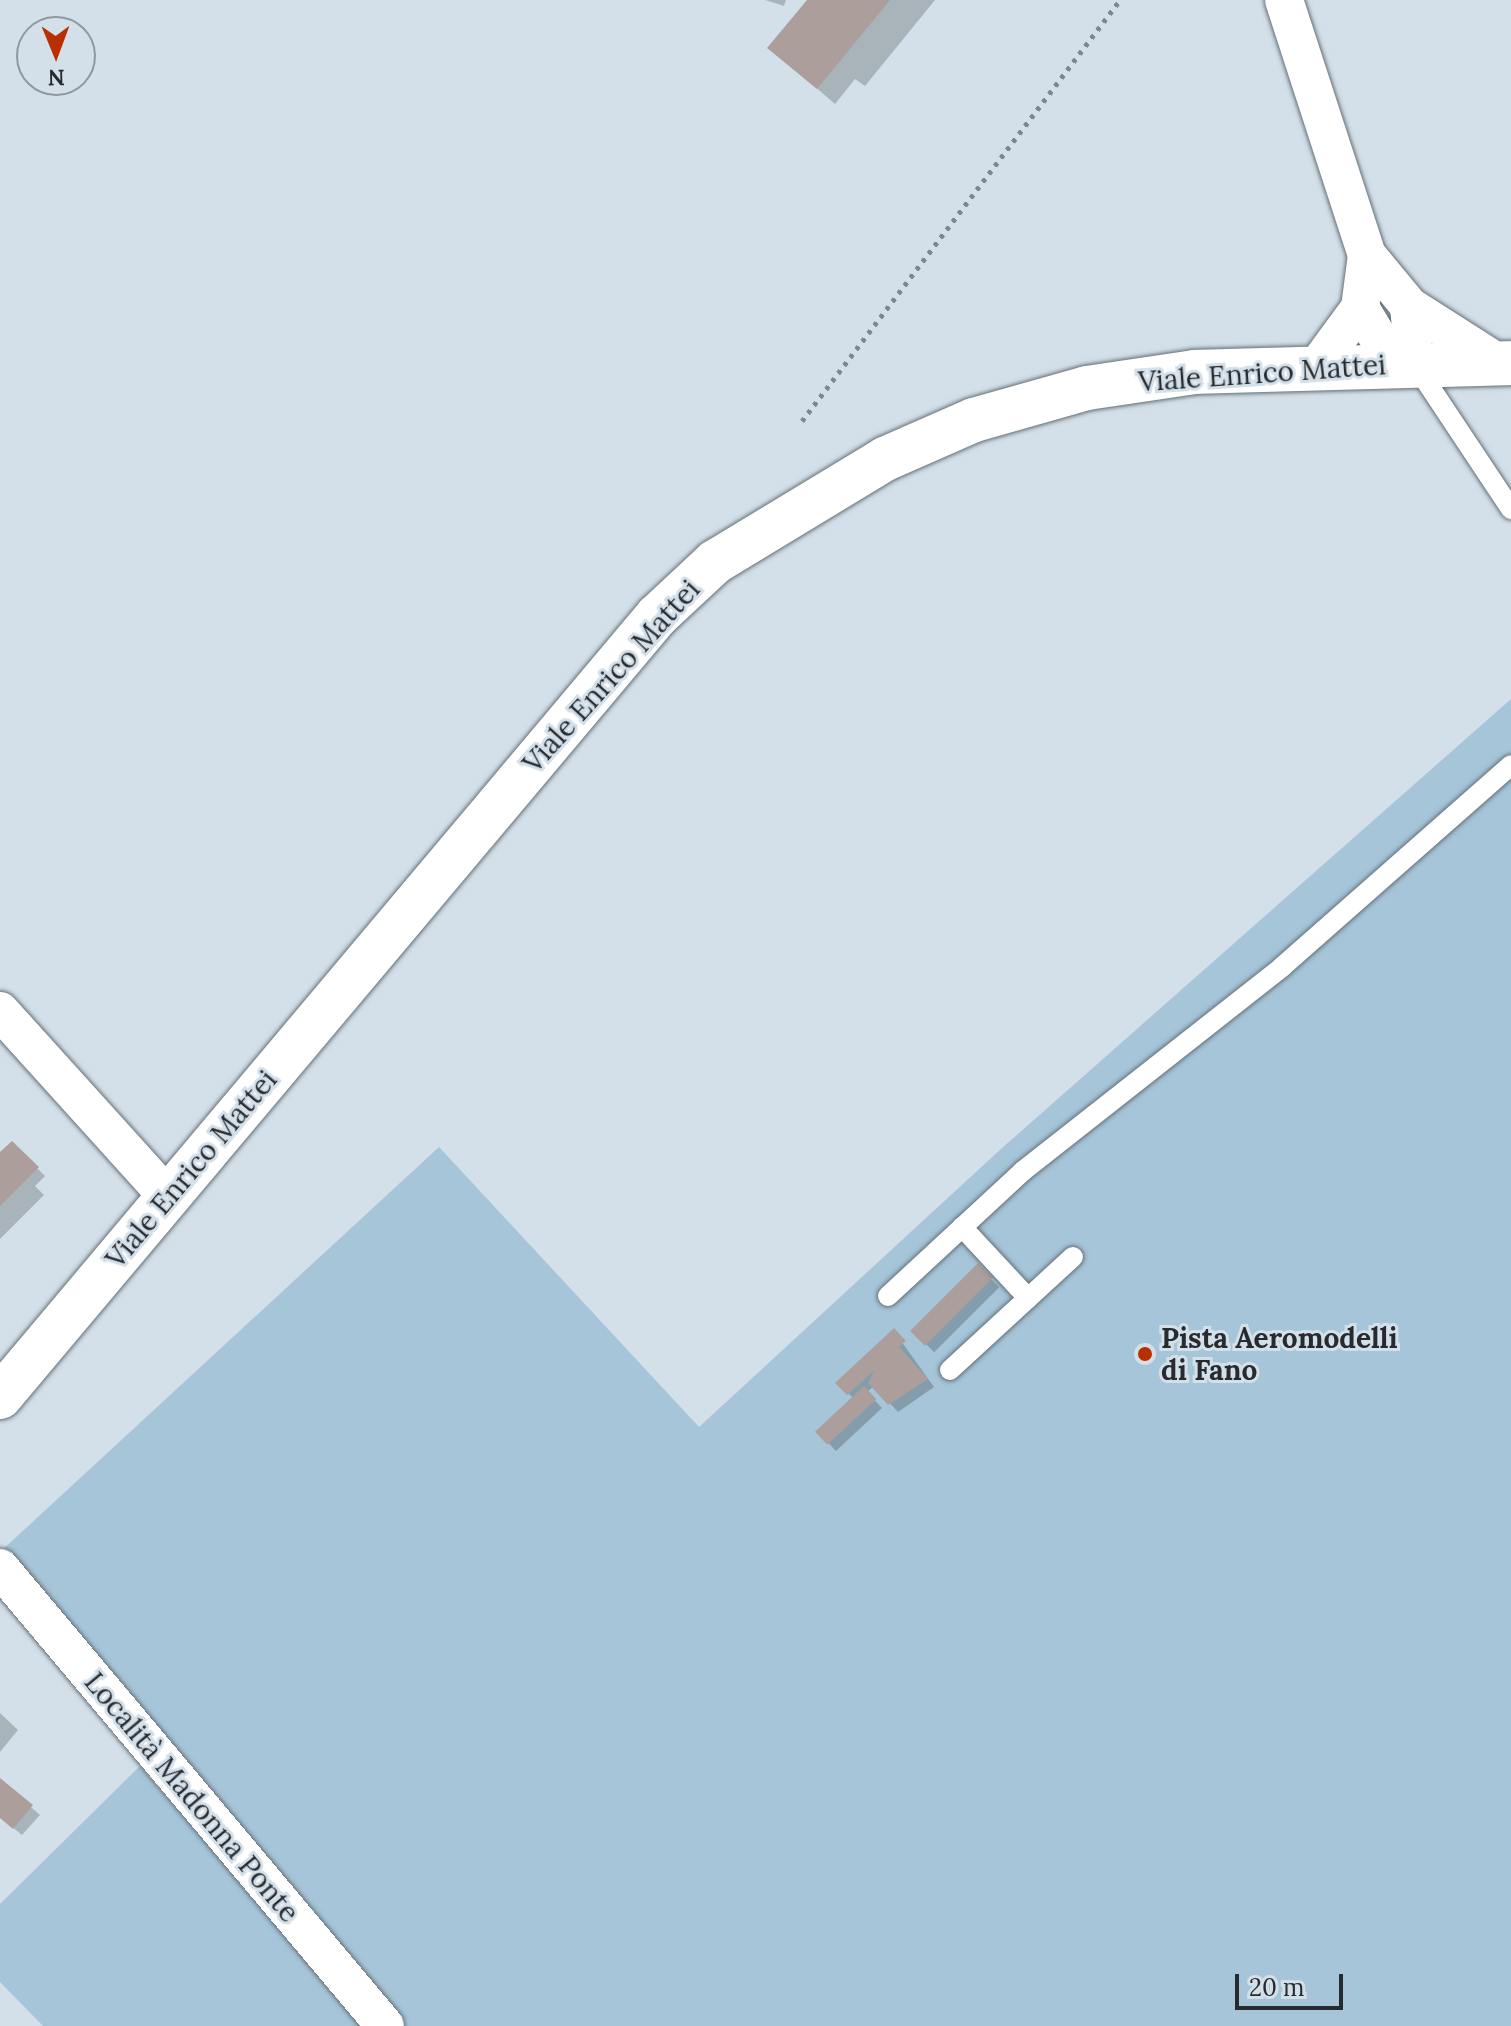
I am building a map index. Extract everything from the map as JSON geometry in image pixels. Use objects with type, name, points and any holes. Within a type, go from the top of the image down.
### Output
[{"type":"street","points":[[1284,0],[1367,255],[1409,306],[1505,363]]},
{"type":"street","points":[[1318,365],[1360,308],[1367,255]]},
{"type":"street","points":[[1409,306],[1414,362]]},
{"type":"street","points":[[1360,308],[1380,341],[1414,362]]},
{"type":"street","name":"Viale Enrico Mattei","points":[[0,1397],[657,616],[715,562],[806,501],[974,420],[1087,388],[1195,372],[1414,362],[1505,363]]},
{"type":"street","points":[[0,1011],[168,1197]]},
{"type":"street","name":"Località Madonna Ponte","points":[[0,1568],[385,2026]]},
{"type":"lane","points":[[1414,362],[1511,509]]},
{"type":"lane","points":[[888,1296],[962,1227],[1282,967],[1511,765]]},
{"type":"lane","points":[[962,1227],[1028,1298]]},
{"type":"lane","points":[[950,1370],[1073,1257]]},
{"type":"path","points":[[802,421],[1120,0]]},
{"type":"shaded area","name":"Pista Aeromodelli di Fano","points":[[1511,699],[1511,2026],[393,2026],[0,1552],[439,1147],[699,1427],[1002,1148]]},
{"type":"shaded area","points":[[140,1766],[363,2026],[43,2026],[0,1982],[0,1904]]},
{"type":"building","points":[[807,0],[890,0],[817,89],[767,48]]},
{"type":"building","points":[[12,1141],[39,1167],[0,1206],[0,1152]]},
{"type":"building","points":[[978,1263],[993,1278],[925,1346],[910,1331]]},
{"type":"building","points":[[894,1328],[906,1341],[899,1347],[928,1379],[888,1405],[868,1383],[875,1370],[847,1395],[835,1383]]},
{"type":"building","points":[[864,1386],[876,1399],[827,1445],[815,1432]]},
{"type":"building","points":[[0,1778],[33,1805],[13,1829],[0,1818]]},
{"type":"place","name":"Pista Aeromodelli di Fano","points":[[1145,1354]]}]
